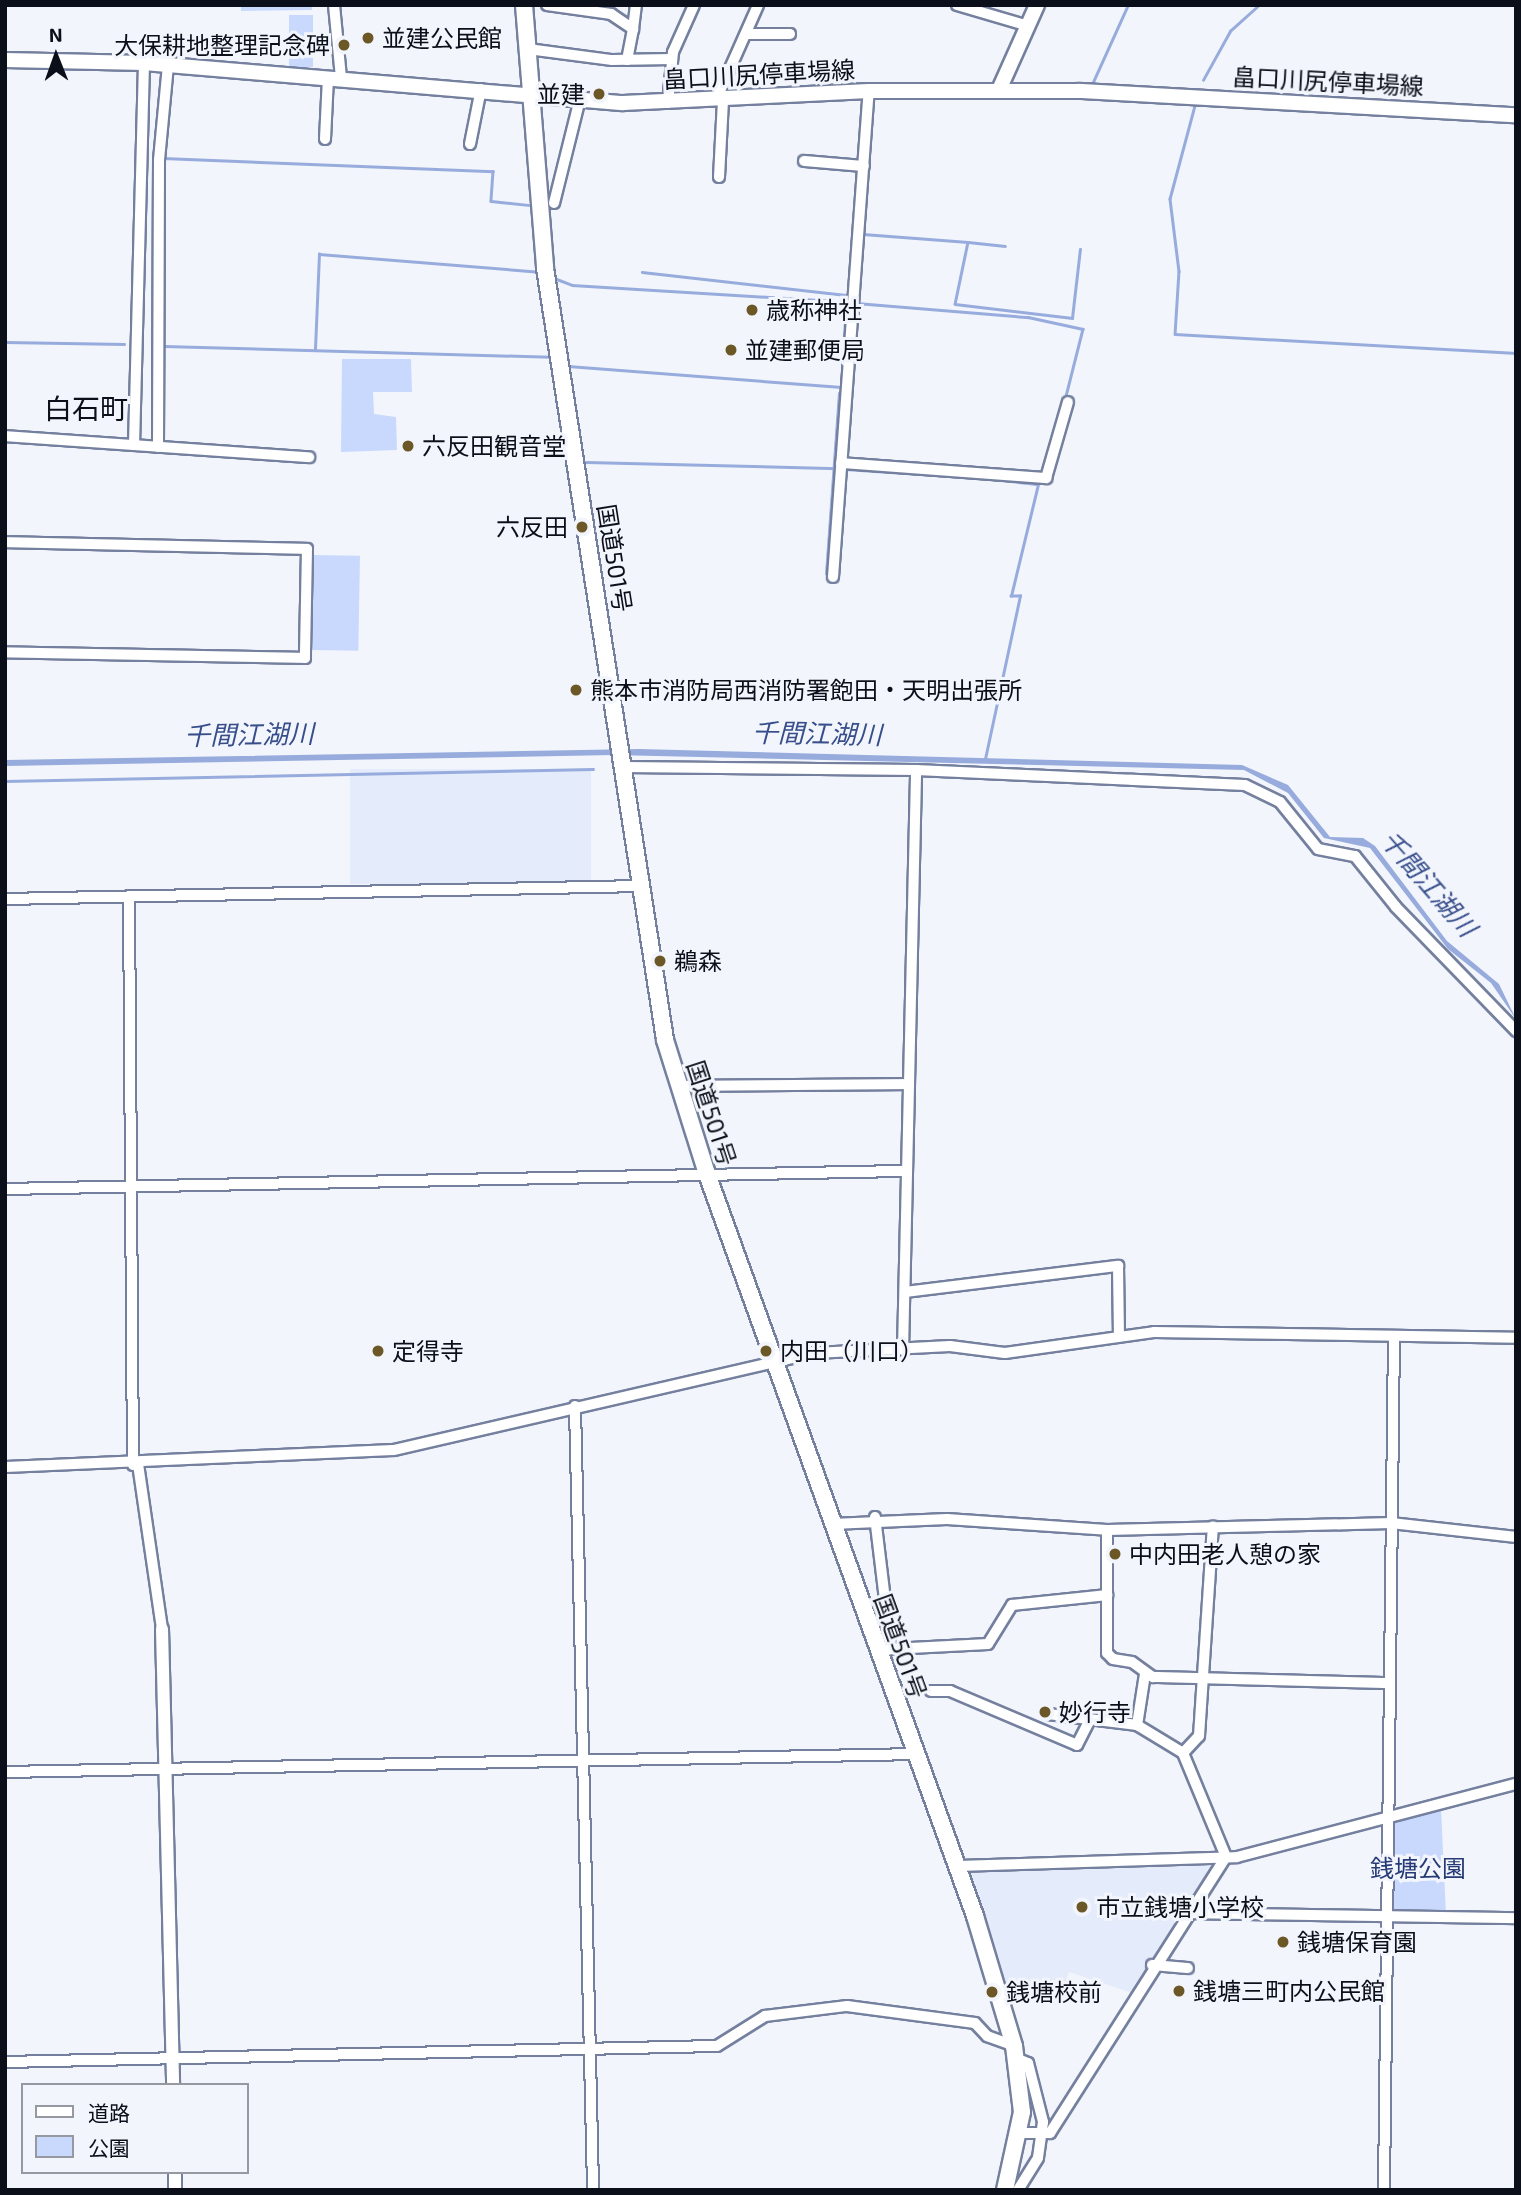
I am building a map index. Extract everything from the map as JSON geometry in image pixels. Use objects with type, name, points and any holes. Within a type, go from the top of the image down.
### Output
[{"type":"highway","name":"国道501号","points":[[523,5],[533,93],[540,230],[643,886],[678,1086],[832,1524],[885,1651],[915,1754],[955,1866],[1015,2052],[1020,2133],[1005,2190]]},
{"type":"main road","points":[[999,90],[1025,25],[1037,5]]},
{"type":"main road","name":"畠口川尻停車場線","points":[[5,60],[145,63],[533,93],[580,99],[668,103],[869,91],[999,90],[1516,115]]},
{"type":"street","points":[[325,139],[334,78],[334,5]]},
{"type":"street","points":[[547,5],[611,14],[633,29]]},
{"type":"street","points":[[627,60],[636,5]]},
{"type":"street","points":[[668,103],[671,59],[694,5]]},
{"type":"street","points":[[719,177],[720,100],[758,5]]},
{"type":"street","points":[[957,5],[1025,25]]},
{"type":"street","points":[[746,34],[790,34]]},
{"type":"street","points":[[528,49],[627,60],[671,59]]},
{"type":"street","points":[[134,445],[145,63]]},
{"type":"street","points":[[158,447],[159,172],[168,65]]},
{"type":"street","points":[[470,144],[481,89]]},
{"type":"street","points":[[833,577],[869,91]]},
{"type":"street","points":[[554,203],[580,99]]},
{"type":"street","points":[[804,161],[864,166]]},
{"type":"street","points":[[841,463],[1046,478],[1069,402]]},
{"type":"street","points":[[5,436],[309,457]]},
{"type":"street","points":[[5,542],[307,550],[305,658],[5,652]]},
{"type":"street","points":[[623,758],[1245,785],[1280,802],[1318,849],[1355,856],[1516,1031]]},
{"type":"street","points":[[903,1350],[916,770]]},
{"type":"street","points":[[5,899],[643,886]]},
{"type":"street","points":[[129,896],[136,1465],[162,1629],[173,2083]]},
{"type":"street","points":[[678,1086],[909,1084]]},
{"type":"street","points":[[5,1189],[905,1171]]},
{"type":"street","points":[[905,1292],[1118,1266],[1119,1336]]},
{"type":"street","points":[[5,1467],[136,1465],[188,1454],[394,1450],[774,1359],[903,1350],[1005,1353],[1119,1336],[1516,1338]]},
{"type":"street","points":[[1384,2190],[1394,1336]]},
{"type":"street","points":[[575,1406],[593,2190]]},
{"type":"street","points":[[832,1524],[875,1517],[1107,1530],[1391,1523],[1516,1537]]},
{"type":"street","points":[[875,1517],[885,1651],[988,1644],[1012,1605],[1107,1595]]},
{"type":"street","points":[[1183,1753],[1199,1736],[1213,1526]]},
{"type":"street","points":[[1107,1530],[1107,1653],[1145,1674],[1388,1684]]},
{"type":"street","points":[[1137,1725],[1145,1674]]},
{"type":"street","points":[[931,1691],[950,1691],[1077,1745],[1090,1720]]},
{"type":"street","points":[[1048,1714],[1137,1725],[1183,1753],[1226,1857]]},
{"type":"street","points":[[5,1772],[915,1754]]},
{"type":"street","points":[[955,1866],[1226,1857],[1388,1819],[1516,1784]]},
{"type":"street","points":[[1018,2190],[1038,2158],[1043,2137],[1152,1965],[1226,1857]]},
{"type":"street","points":[[1188,1913],[1516,1918]]},
{"type":"street","points":[[1152,1965],[1188,1968]]},
{"type":"street","points":[[5,2062],[717,2046],[765,2016],[847,2006],[975,2022],[987,2036],[1028,2063],[1043,2137]]},
{"type":"street","points":[[1020,2133],[1043,2137]]},
{"type":"shaded area","points":[[639,749],[1242,765],[1288,785],[1330,837],[1363,838],[1375,846],[1447,941],[1499,984],[1516,1019],[1491,983],[1448,949],[1370,848],[1324,838],[1288,793],[1244,770],[614,755],[5,766],[5,760]]},
{"type":"shaded area","points":[[350,769],[591,769],[591,884],[350,884]]},
{"type":"shaded area","name":"市立銭塘小学校","points":[[1219,1862],[1132,1993],[1069,1972],[1058,2006],[1007,1992],[965,1868]]},
{"type":"green space","points":[[241,5],[312,5],[312,10],[241,11]]},
{"type":"green space","points":[[289,15],[313,15],[313,67],[289,67]]},
{"type":"green space","points":[[342,359],[411,359],[412,392],[373,392],[374,414],[396,417],[397,450],[341,452]]},
{"type":"green space","points":[[313,555],[360,556],[358,651],[311,650]]},
{"type":"green space","name":"銭塘公園","points":[[1441,1808],[1446,1915],[1389,1914],[1391,1822]]},
{"type":"waterway","points":[[1093,82],[1128,5]]},
{"type":"waterway","points":[[1203,80],[1230,31],[1259,5]]},
{"type":"waterway","points":[[1196,102],[1170,199],[1179,271],[1175,334],[1516,353]]},
{"type":"waterway","points":[[163,158],[493,171],[491,201],[530,205]]},
{"type":"waterway","points":[[863,234],[968,242],[955,304],[1072,318],[1080,249]]},
{"type":"waterway","points":[[968,242],[1005,246]]},
{"type":"waterway","points":[[315,349],[319,254],[541,272]]},
{"type":"waterway","points":[[642,272],[846,295]]},
{"type":"waterway","points":[[554,278],[572,285],[850,302]]},
{"type":"waterway","points":[[856,303],[1028,317],[1083,329],[1066,396]]},
{"type":"waterway","points":[[568,366],[841,387],[846,304]]},
{"type":"waterway","points":[[5,342],[124,344]]},
{"type":"waterway","points":[[164,346],[550,357]]},
{"type":"waterway","points":[[826,574],[839,393]]},
{"type":"waterway","points":[[586,462],[838,468]]},
{"type":"waterway","points":[[845,469],[950,476]]},
{"type":"waterway","points":[[992,479],[1037,484]]},
{"type":"waterway","points":[[985,759],[1020,596],[1011,596],[1039,480]]},
{"type":"waterway","points":[[5,781],[593,769]]},
{"type":"place","name":"並建公民館","points":[[368,38]]},
{"type":"place","name":"大保耕地整理記念碑","points":[[344,45]]},
{"type":"place","name":"並建","points":[[599,94]]},
{"type":"place","name":"歳称神社","points":[[752,310]]},
{"type":"place","name":"並建郵便局","points":[[731,350]]},
{"type":"place","name":"六反田観音堂","points":[[408,446]]},
{"type":"place","name":"六反田","points":[[582,527]]},
{"type":"place","name":"熊本市消防局西消防署飽田・天明出張所","points":[[576,690]]},
{"type":"place","name":"鵜森","points":[[660,961]]},
{"type":"place","name":"定得寺","points":[[378,1351]]},
{"type":"place","name":"内田（川口）","points":[[766,1351]]},
{"type":"place","name":"中内田老人憩の家","points":[[1115,1554]]},
{"type":"place","name":"妙行寺","points":[[1045,1712]]},
{"type":"place","name":"市立銭塘小学校","points":[[1082,1907]]},
{"type":"place","name":"銭塘保育園","points":[[1283,1942]]},
{"type":"place","name":"銭塘三町内公民館","points":[[1179,1991]]},
{"type":"place","name":"銭塘校前","points":[[992,1992]]},
{"type":"district","name":"白石町","points":[[86,408]]},
{"type":"water label","name":"千間江湖川","points":[[817,733]]},
{"type":"water label","name":"千間江湖川","points":[[249,734]]},
{"type":"water label","name":"千間江湖川","points":[[1429,883]]}]
